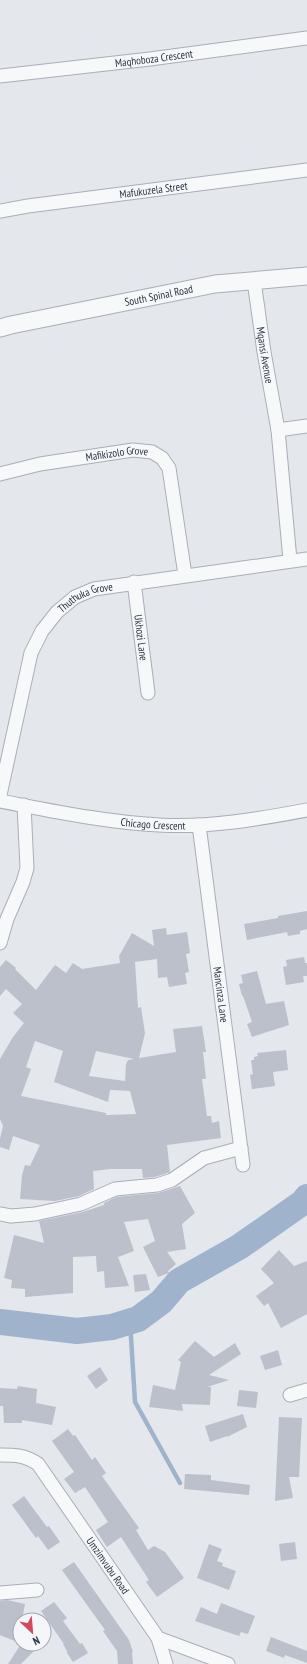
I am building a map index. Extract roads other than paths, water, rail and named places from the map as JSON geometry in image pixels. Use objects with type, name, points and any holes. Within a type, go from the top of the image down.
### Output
[{"type":"street","name":"Maqhoboza Crescent","points":[[0,76],[150,59],[307,38]]},
{"type":"street","name":"Mafukuzela Street","points":[[0,212],[28,206],[307,170]]},
{"type":"street","name":"South Spinal Road","points":[[4,328],[170,292],[215,284],[307,276]]},
{"type":"street","name":"Mqansi Avenue","points":[[254,281],[264,352],[278,430],[290,560]]},
{"type":"street","points":[[278,430],[307,426]]},
{"type":"street","name":"Mafikizolo Grove","points":[[0,474],[40,464],[133,450],[152,452],[162,458],[169,468],[185,575]]},
{"type":"street","name":"Thuthuka Grove","points":[[0,795],[31,653],[42,631],[57,612],[75,597],[94,589],[134,582],[290,560],[307,559]]},
{"type":"street","name":"Ukhozi Lane","points":[[134,582],[148,693]]},
{"type":"street","name":"Chicago Crescent","points":[[0,801],[76,816],[159,825],[199,825],[264,818],[307,810]]},
{"type":"street","points":[[0,943],[7,919],[23,882],[27,868],[24,806]]},
{"type":"street","name":"Mancinza Lane","points":[[199,825],[243,1165]]},
{"type":"street","points":[[0,1214],[10,1216],[34,1214],[81,1204],[116,1189],[157,1185],[172,1180],[204,1158],[241,1148]]},
{"type":"street","points":[[290,1395],[307,1390]]},
{"type":"street","name":"Umzimvubu Road","points":[[0,1456],[18,1455],[29,1458],[38,1464],[158,1638],[166,1664]]},
{"type":"street","points":[[0,1593],[37,1590]]},
{"type":"street","points":[[158,1638],[228,1664]]},
{"type":"waterway","points":[[0,1322],[77,1331],[112,1327],[138,1319],[161,1302],[179,1281],[239,1247],[302,1203],[307,1197]]},
{"type":"waterway","points":[[130,1321],[135,1402],[180,1483]]}]
